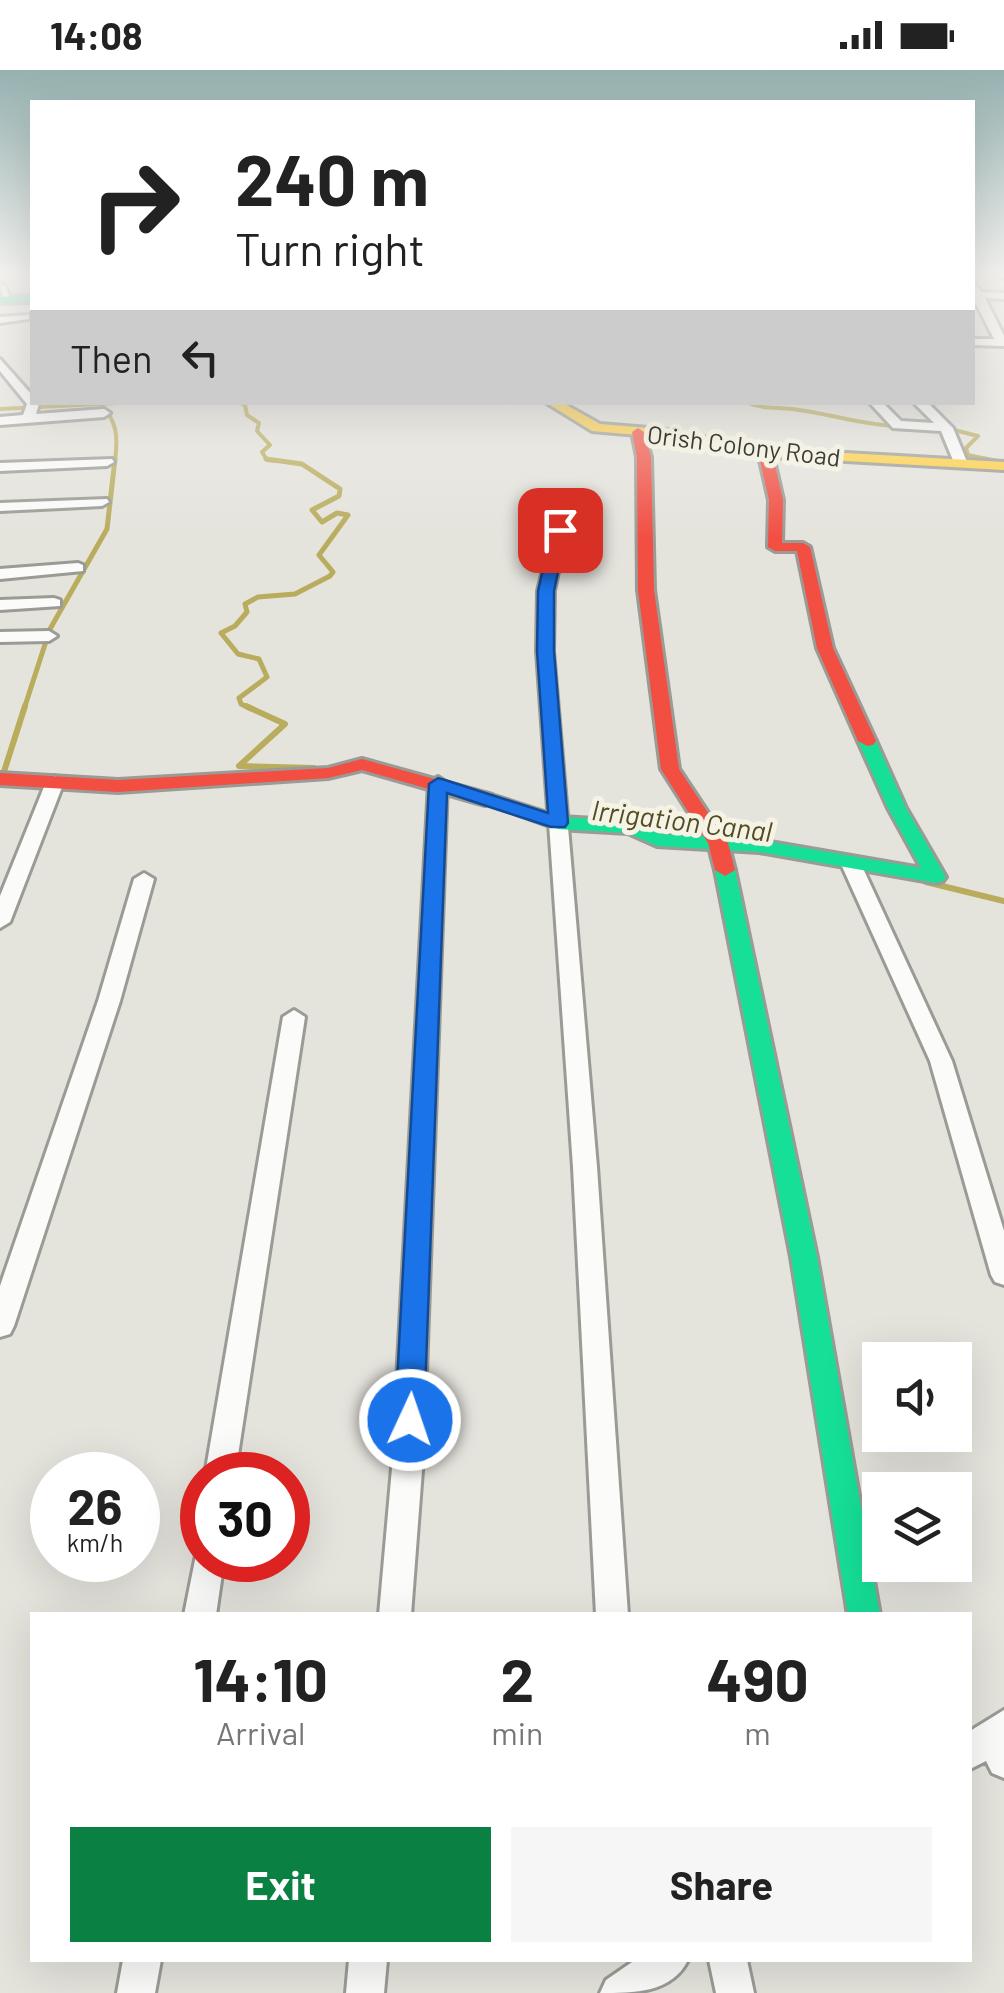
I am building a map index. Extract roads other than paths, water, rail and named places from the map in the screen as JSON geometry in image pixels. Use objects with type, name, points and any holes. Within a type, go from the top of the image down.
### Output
[{"type":"street","points":[[0,363],[30,400]]},
{"type":"street","points":[[28,418],[33,405]]},
{"type":"street","name":"Orish Colony Road","points":[[556,405],[597,428],[765,452],[1004,466]]},
{"type":"street","points":[[878,405],[897,425],[947,428]]},
{"type":"street","points":[[922,405],[947,428],[959,448],[960,462]]},
{"type":"street","points":[[0,420],[104,412]]},
{"type":"street","points":[[638,432],[644,456],[646,590],[670,769],[718,843],[804,1257],[863,1612]]},
{"type":"street","points":[[0,779],[137,785],[328,774],[362,764],[558,823],[632,827],[658,840],[759,846],[936,876],[897,808],[825,648],[803,548],[775,547],[776,500],[765,452]]},
{"type":"street","points":[[0,467],[106,462]]},
{"type":"street","points":[[0,492],[101,495],[0,507]]},
{"type":"street","points":[[560,530],[546,591],[546,651],[585,1167],[612,1612]]},
{"type":"street","points":[[0,574],[78,568]]},
{"type":"street","points":[[0,605],[54,603]]},
{"type":"street","points":[[0,637],[45,643],[0,652]]},
{"type":"street","points":[[0,922],[55,782]]},
{"type":"street","points":[[396,1612],[409,1438],[438,784]]},
{"type":"street","points":[[851,864],[941,1061],[1004,1276]]},
{"type":"street","points":[[0,1326],[109,1001],[144,879]]},
{"type":"street","points":[[224,1452],[294,1017]]},
{"type":"street","points":[[200,1612],[205,1582]]},
{"type":"street","points":[[136,1993],[142,1962]]},
{"type":"street","points":[[365,1993],[368,1962]]},
{"type":"street","points":[[728,1962],[735,1993]]},
{"type":"waterway","name":"Irrigation Canal","points":[[0,409],[79,405]]},
{"type":"waterway","name":"Irrigation Canal","points":[[101,405],[115,430],[115,461]]},
{"type":"waterway","name":"Irrigation Canal","points":[[245,405],[247,415],[259,423],[257,431],[270,445],[262,452],[266,459]]},
{"type":"waterway","points":[[756,405],[897,426]]},
{"type":"waterway","points":[[946,428],[978,436],[966,448],[968,455],[996,461]]},
{"type":"waterway","name":"Irrigation Canal","points":[[24,709],[50,629],[107,529],[115,459]]},
{"type":"waterway","name":"Irrigation Canal","points":[[251,709],[241,704],[239,698],[267,677],[259,659],[238,654],[221,633],[235,626],[247,612],[245,604],[258,597],[295,594],[330,576],[333,572],[319,555],[348,515],[337,513],[322,522],[312,510],[339,496],[340,489],[302,464],[266,459]]},
{"type":"waterway","name":"Irrigation Canal","points":[[266,459],[278,461]]},
{"type":"waterway","points":[[985,459],[1004,463]]},
{"type":"waterway","name":"Irrigation Canal","points":[[0,784],[25,706]]},
{"type":"waterway","name":"Irrigation Canal","points":[[246,706],[285,724],[239,766],[314,768]]},
{"type":"waterway","name":"Irrigation Canal","points":[[926,882],[1004,901]]}]
